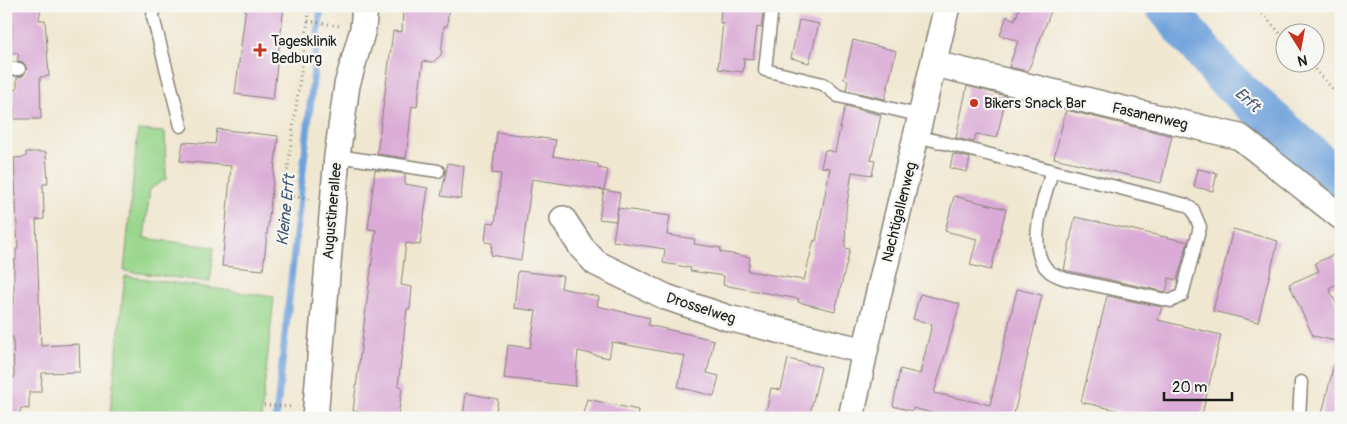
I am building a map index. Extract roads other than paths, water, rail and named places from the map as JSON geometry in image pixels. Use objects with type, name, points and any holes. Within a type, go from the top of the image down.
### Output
[{"type":"street","name":"Nachtigallenweg","points":[[851,418],[947,6]]},
{"type":"street","name":"Augustinerallee","points":[[315,418],[337,156],[347,86],[364,18]]},
{"type":"street","name":"Fasanenweg","points":[[935,64],[1240,137],[1341,217]]},
{"type":"street","name":"Drosselweg","points":[[563,219],[582,248],[596,263],[666,297],[728,318],[865,352]]},
{"type":"lane","points":[[154,6],[153,17],[181,126]]},
{"type":"lane","points":[[772,6],[765,70],[823,84],[838,96],[1052,172],[1186,204],[1193,210],[1200,227],[1182,295],[1171,301],[1066,279],[1050,273],[1043,266],[1036,234],[1040,209],[1052,172]]},
{"type":"lane","points":[[337,156],[438,171]]},
{"type":"lane","points":[[1299,418],[1301,382]]},
{"type":"waterway","name":"Kleine Erft","points":[[276,418],[321,6]]},
{"type":"waterway","name":"Erft","points":[[1165,6],[1223,76],[1341,182]]},
{"type":"place","name":"Tagesklinik Bedburg","points":[[260,50]]},
{"type":"place","name":"Bikers Snack Bar","points":[[974,103]]}]
